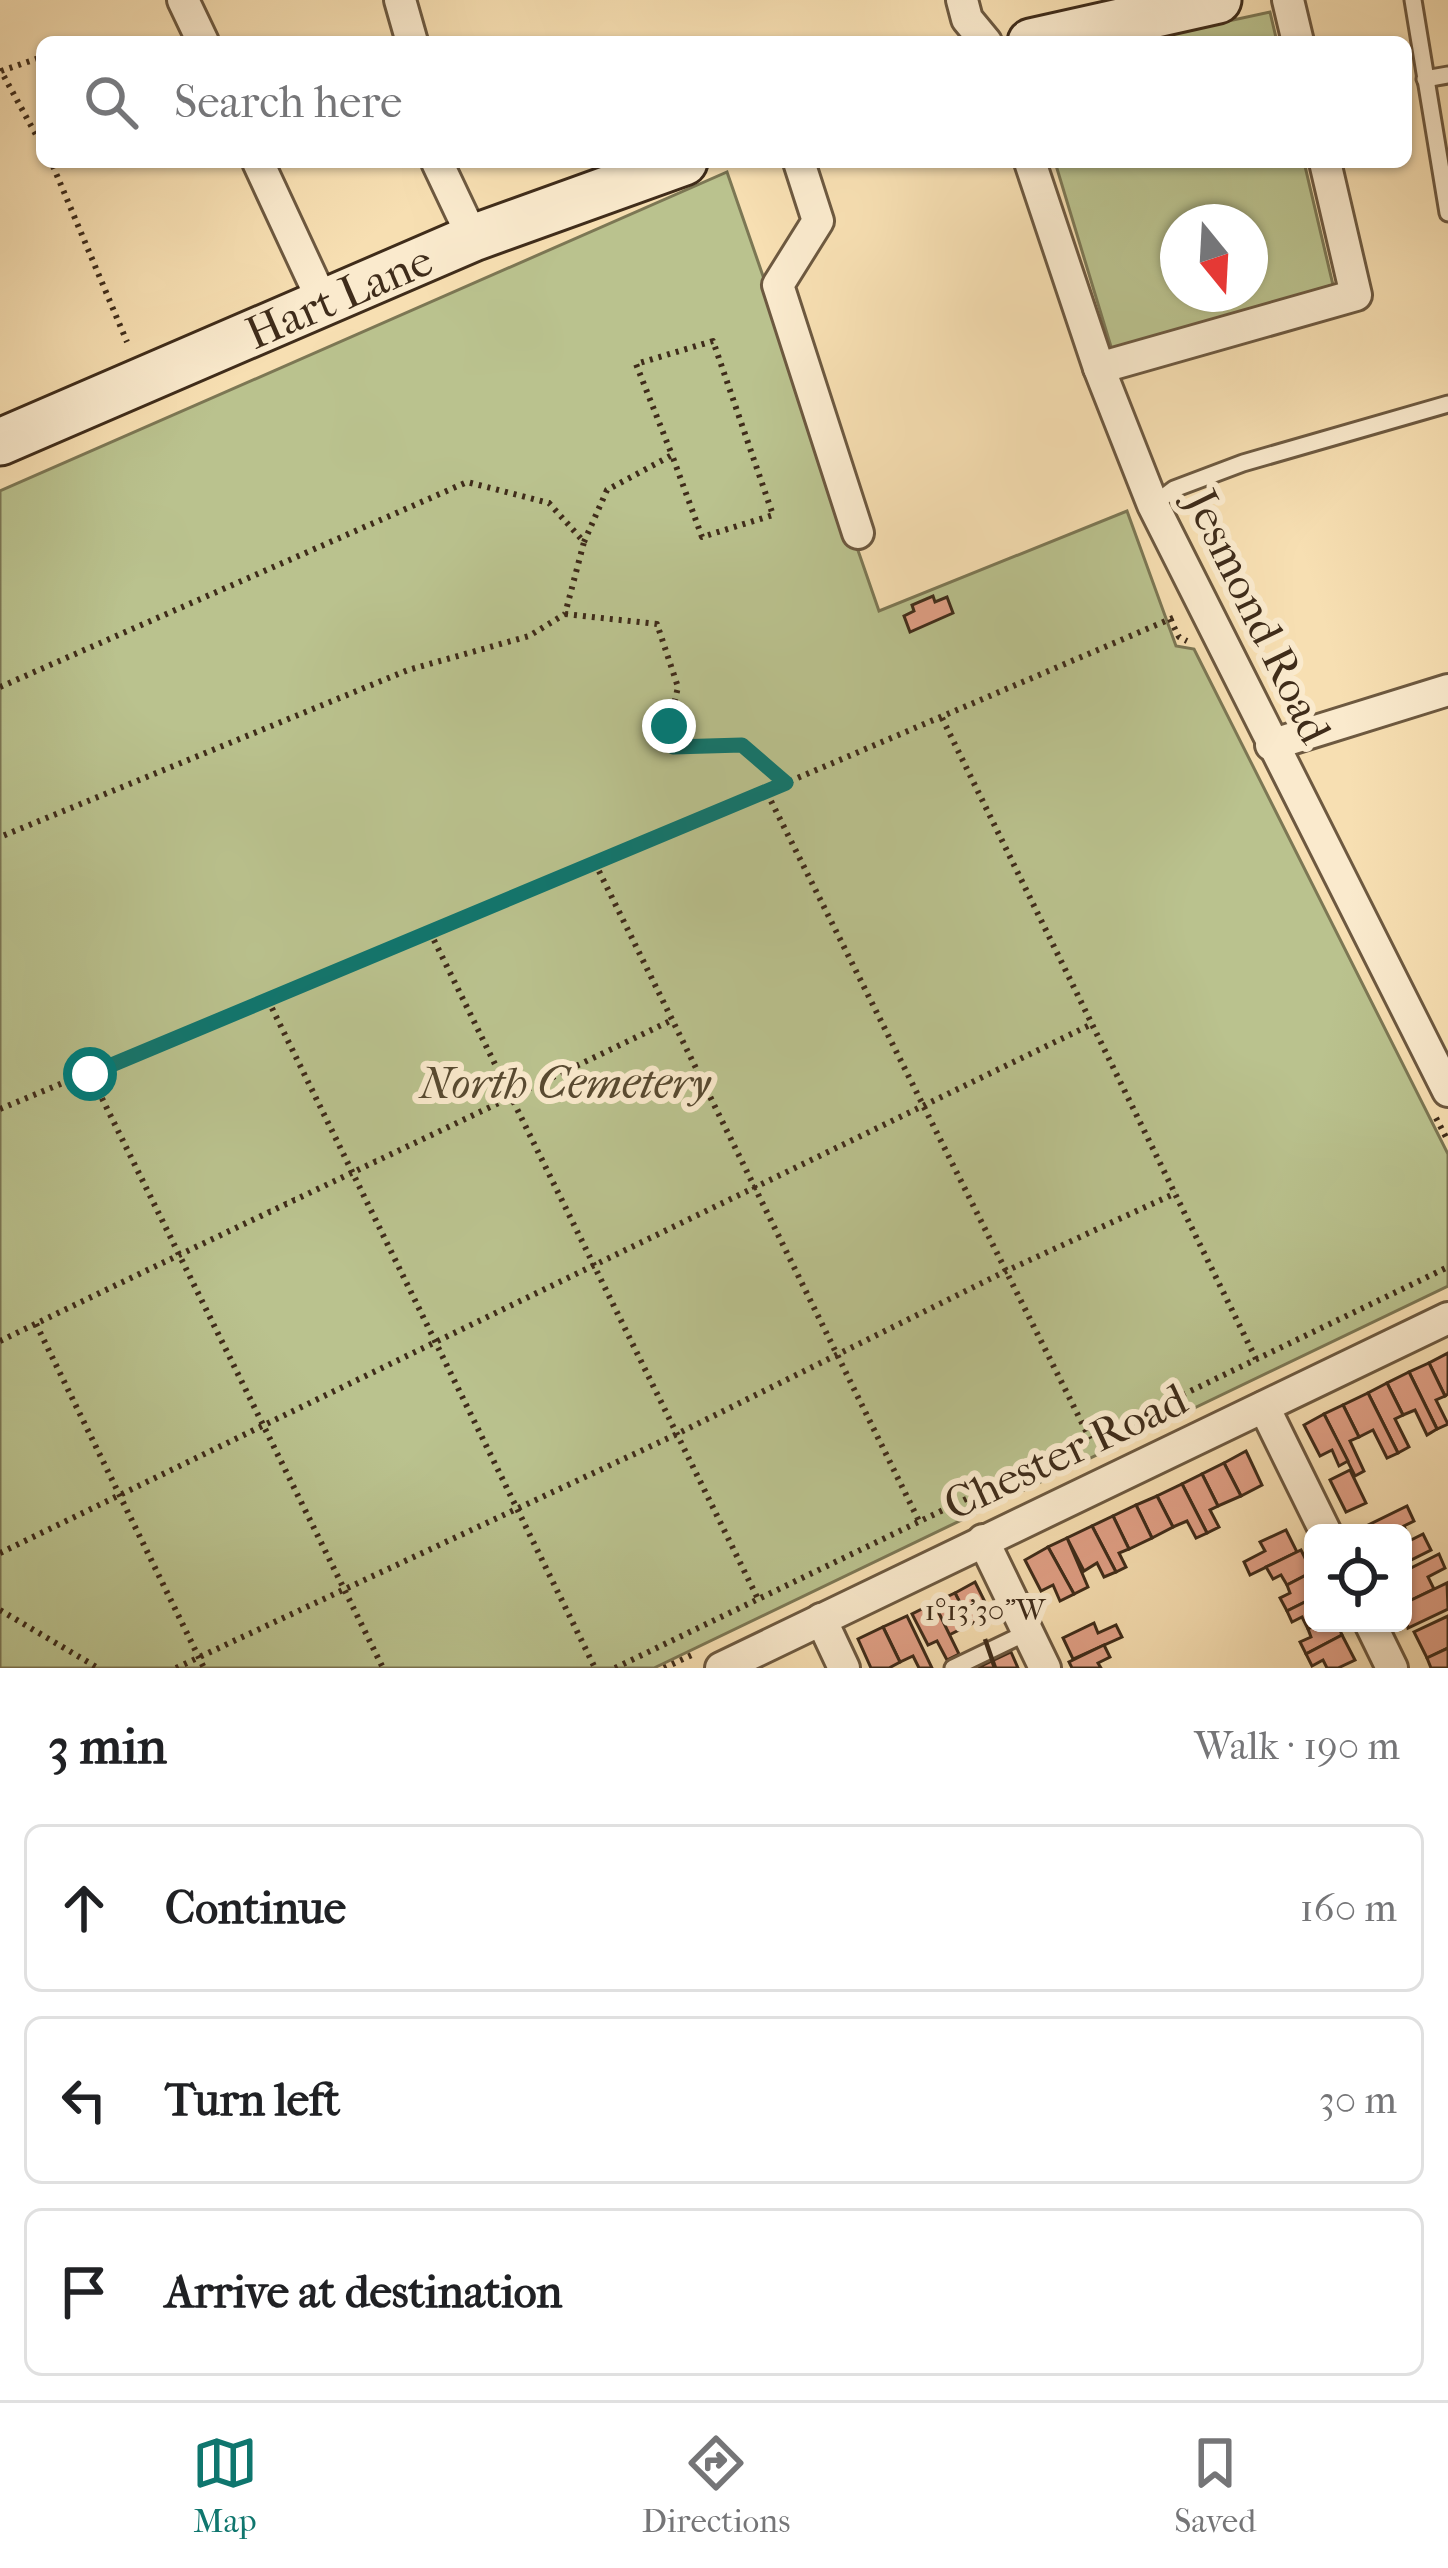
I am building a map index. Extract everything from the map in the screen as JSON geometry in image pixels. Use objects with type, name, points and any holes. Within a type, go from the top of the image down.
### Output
[{"type":"street","points":[[183,0],[199,36]]},
{"type":"street","points":[[400,0],[410,36]]},
{"type":"street","points":[[962,0],[967,19],[981,36]]},
{"type":"street","points":[[1058,36],[1218,0]]},
{"type":"street","points":[[1288,0],[1297,36]]},
{"type":"street","points":[[261,168],[323,302]]},
{"type":"street","points":[[440,168],[473,238]]},
{"type":"street","name":"Hart Lane","points":[[0,442],[473,238],[667,168]]},
{"type":"street","points":[[801,168],[818,220],[778,285],[858,533]]},
{"type":"street","name":"Jesmond Road","points":[[1032,168],[1099,368],[1153,505],[1448,1091]]},
{"type":"street","points":[[1099,368],[1356,295],[1326,168]]},
{"type":"street","points":[[1271,745],[1448,690]]},
{"type":"street","name":"Chester Road","points":[[721,1668],[1448,1318]]},
{"type":"street","points":[[1264,1407],[1322,1524]]},
{"type":"street","points":[[982,1540],[1045,1668]]},
{"type":"street","points":[[820,1618],[844,1668]]},
{"type":"street","points":[[1374,1632],[1392,1668]]},
{"type":"lane","points":[[1413,0],[1448,213]]},
{"type":"lane","points":[[1425,79],[1448,75]]},
{"type":"lane","points":[[1153,505],[1174,488],[1243,464],[1448,404]]},
{"type":"lane","points":[[952,1668],[1028,1632]]},
{"type":"path","points":[[36,59],[2,70],[36,134]]},
{"type":"path","points":[[54,168],[127,342]]},
{"type":"path","points":[[713,341],[772,515],[702,537],[672,455],[637,364],[713,341]]},
{"type":"path","points":[[565,614],[584,542],[607,490],[672,455]]},
{"type":"path","points":[[0,686],[467,482],[549,503],[584,542]]},
{"type":"path","points":[[0,837],[408,670],[529,636],[565,614],[657,624],[678,687],[669,726],[673,747],[742,745],[786,783]]},
{"type":"path","points":[[0,1109],[1165,621]]},
{"type":"path","points":[[942,718],[1256,1359]]},
{"type":"path","points":[[766,791],[1090,1439]]},
{"type":"path","points":[[595,863],[919,1521]]},
{"type":"path","points":[[430,932],[758,1599]]},
{"type":"path","points":[[268,1000],[595,1668]]},
{"type":"path","points":[[0,1341],[672,1020]]},
{"type":"path","points":[[0,1553],[1092,1024]]},
{"type":"path","points":[[90,1074],[382,1668]]},
{"type":"path","points":[[176,1668],[677,1434],[1175,1193]]},
{"type":"path","points":[[615,1668],[1448,1267]]},
{"type":"path","points":[[36,1324],[204,1668]]},
{"type":"path","points":[[0,1610],[98,1668]]},
{"type":"green space","points":[[1270,12],[1276,36],[1159,36]]},
{"type":"green space","points":[[1057,168],[1305,168],[1333,285],[1268,304],[1268,204],[1160,204],[1160,312],[1241,312],[1112,350]]},
{"type":"green space","name":"North Cemetery","points":[[727,172],[879,611],[1127,511],[1176,646],[1194,649],[1448,1154],[1448,1286],[654,1668],[0,1668],[0,491]]},
{"type":"building","points":[[933,596],[935,602],[947,597],[953,613],[910,632],[904,616],[914,611],[912,605]]},
{"type":"building","points":[[1448,1353],[1448,1394],[1445,1396],[1429,1363]]},
{"type":"building","points":[[1429,1363],[1445,1396],[1436,1400],[1448,1424],[1437,1429],[1409,1372]]},
{"type":"building","points":[[1409,1372],[1437,1429],[1427,1435],[1415,1410],[1403,1415],[1387,1383]]},
{"type":"building","points":[[1387,1383],[1403,1415],[1395,1419],[1409,1447],[1398,1453],[1368,1393]]},
{"type":"building","points":[[1368,1393],[1398,1453],[1387,1458],[1373,1430],[1359,1437],[1343,1405]]},
{"type":"building","points":[[1343,1405],[1359,1437],[1350,1441],[1364,1471],[1355,1476],[1324,1414]]},
{"type":"building","points":[[1324,1414],[1348,1461],[1339,1466],[1332,1450],[1320,1456],[1304,1425]]},
{"type":"building","points":[[1246,1451],[1262,1485],[1241,1496],[1224,1463]]},
{"type":"building","points":[[1224,1463],[1241,1496],[1218,1506],[1202,1474]]},
{"type":"building","points":[[1350,1470],[1366,1503],[1346,1512],[1330,1480]]},
{"type":"building","points":[[1202,1474],[1218,1506],[1210,1510],[1219,1527],[1207,1533],[1182,1484]]},
{"type":"building","points":[[1182,1484],[1207,1533],[1196,1538],[1187,1521],[1173,1527],[1157,1496]]},
{"type":"building","points":[[1157,1496],[1173,1527],[1152,1538],[1136,1505]]},
{"type":"building","points":[[1136,1505],[1152,1538],[1129,1549],[1113,1516]]},
{"type":"building","points":[[1407,1506],[1414,1521],[1408,1524],[1370,1524]]},
{"type":"building","points":[[1113,1516],[1129,1549],[1119,1553],[1126,1567],[1116,1572],[1092,1526]]},
{"type":"building","points":[[1092,1526],[1116,1572],[1104,1577],[1097,1563],[1084,1571],[1067,1538]]},
{"type":"building","points":[[1286,1530],[1297,1552],[1250,1575],[1244,1562],[1265,1551],[1260,1542]]},
{"type":"building","points":[[1423,1534],[1431,1550],[1412,1560],[1412,1540]]},
{"type":"building","points":[[1067,1538],[1088,1587],[1074,1594],[1048,1547]]},
{"type":"building","points":[[1048,1547],[1074,1594],[1060,1601],[1053,1585],[1041,1591],[1025,1560]]},
{"type":"building","points":[[1301,1550],[1304,1556],[1304,1576],[1287,1585],[1281,1575],[1273,1579],[1266,1567]]},
{"type":"building","points":[[1439,1554],[1445,1568],[1428,1577],[1434,1589],[1412,1600],[1412,1568]]},
{"type":"building","points":[[1304,1576],[1304,1602],[1287,1611],[1280,1598],[1290,1593],[1287,1585]]},
{"type":"building","points":[[975,1582],[991,1614],[971,1624],[955,1593]]},
{"type":"building","points":[[1447,1583],[1448,1609],[1412,1626],[1412,1600]]},
{"type":"building","points":[[955,1593],[971,1624],[949,1635],[934,1603]]},
{"type":"building","points":[[1304,1602],[1304,1621],[1302,1617],[1292,1622],[1287,1611]]},
{"type":"building","points":[[934,1603],[959,1654],[947,1660],[937,1641],[928,1645],[912,1614]]},
{"type":"building","points":[[907,1616],[932,1668],[919,1668],[913,1656],[900,1662],[883,1627]]},
{"type":"building","points":[[1448,1616],[1448,1648],[1427,1658],[1414,1632]]},
{"type":"building","points":[[1094,1623],[1098,1633],[1116,1625],[1122,1637],[1073,1659],[1063,1638]]},
{"type":"building","points":[[883,1627],[900,1662],[889,1668],[871,1668],[858,1639]]},
{"type":"building","points":[[1309,1632],[1342,1635],[1306,1654],[1300,1642],[1311,1637]]},
{"type":"building","points":[[1342,1635],[1355,1660],[1338,1668],[1327,1668],[1323,1660],[1312,1666],[1306,1654]]},
{"type":"building","points":[[1104,1645],[1110,1657],[1098,1663],[1101,1668],[1072,1668],[1069,1662]]},
{"type":"building","points":[[1448,1648],[1448,1668],[1431,1668],[1427,1658]]},
{"type":"building","points":[[1011,1652],[1018,1668],[979,1668],[979,1667]]},
{"type":"route","points":[[90,1074],[786,783],[742,745],[673,747],[669,726]]}]
